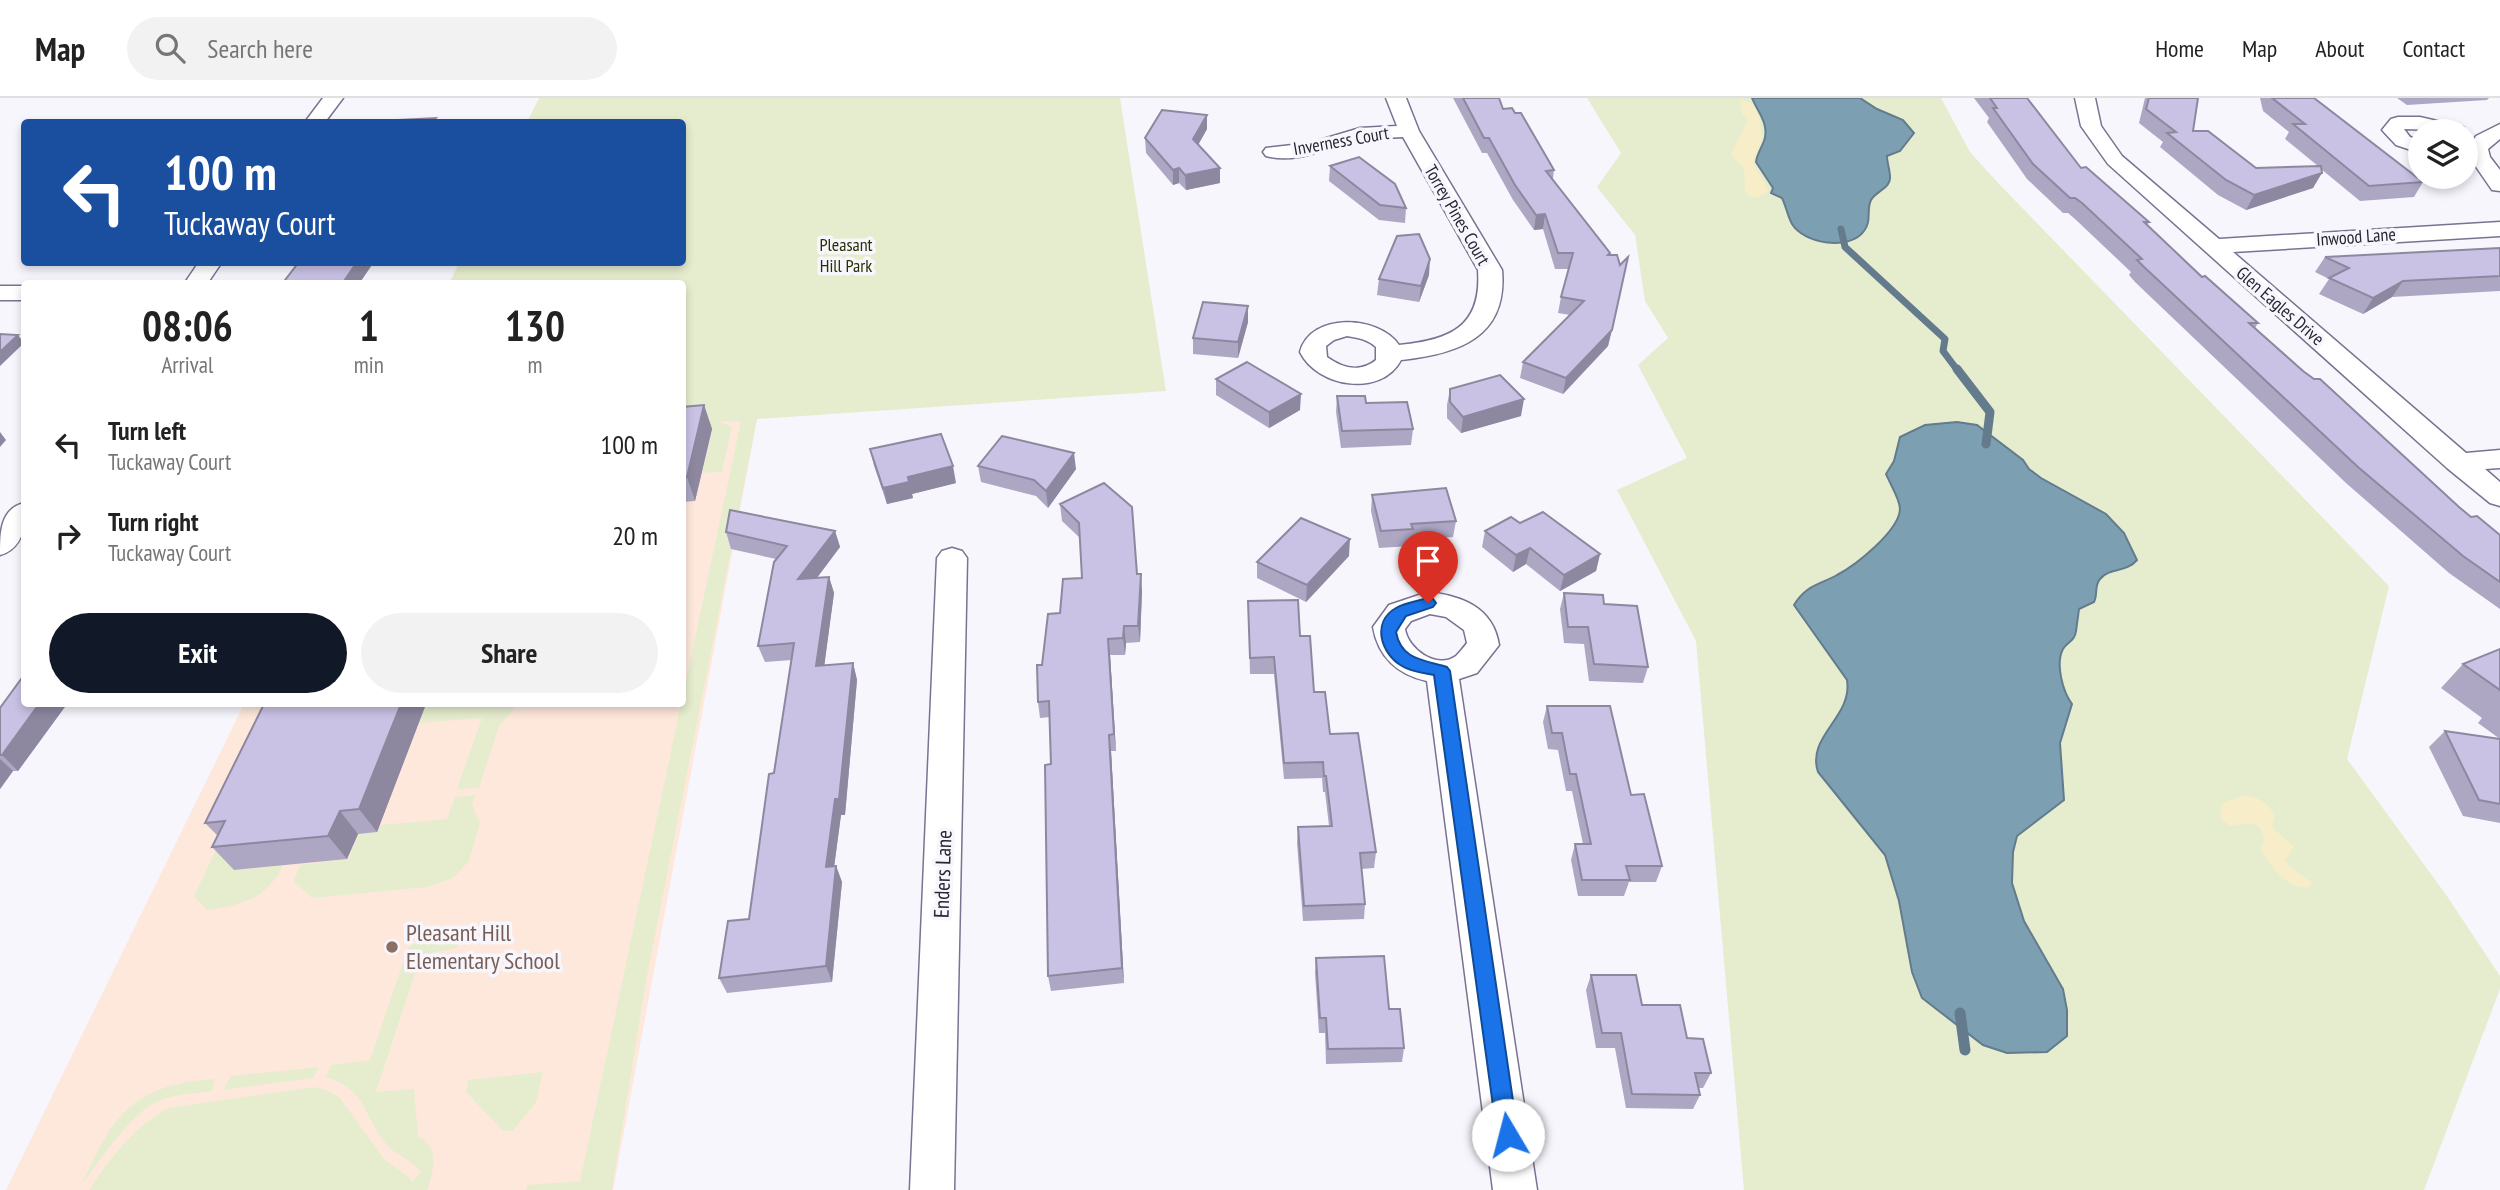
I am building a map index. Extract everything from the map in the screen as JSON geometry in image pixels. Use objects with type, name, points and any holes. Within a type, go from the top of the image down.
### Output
[{"type":"street","points":[[317,119],[333,98]]},
{"type":"street","name":"Torrey Pines Court","points":[[1392,354],[1439,347],[1473,331],[1490,303],[1493,292],[1490,270],[1409,131],[1396,98]]},
{"type":"street","name":"Glen Eagles Drive","points":[[2085,98],[2091,126],[2105,149],[2132,177],[2500,498]]},
{"type":"street","points":[[2408,123],[2398,123],[2392,130],[2408,143]]},
{"type":"street","name":"Inverness Court","points":[[1273,152],[1312,149],[1360,134],[1409,131]]},
{"type":"street","points":[[2479,144],[2500,185]]},
{"type":"street","name":"Inwood Lane","points":[[2212,246],[2500,229]]},
{"type":"street","points":[[0,293],[21,293]]},
{"type":"street","points":[[2456,462],[2500,458]]},
{"type":"street","points":[[0,545],[21,516]]},
{"type":"street","name":"Enders Lane","points":[[932,1190],[952,558]]},
{"type":"street","points":[[1442,671],[1515,1190]]},
{"type":"shaded area","name":"Pleasant Hill Elementary School","points":[[757,419],[613,1190],[6,1190],[243,707],[686,707],[686,424]]},
{"type":"green space","name":"Pleasant Hill Park","points":[[539,98],[1120,98],[1166,391],[757,419],[646,981],[612,1190],[526,1190],[527,1185],[580,1181],[680,707],[686,707],[686,681],[741,421],[718,422],[732,426],[722,472],[702,473],[713,429],[686,431],[686,280],[451,280],[458,266],[686,266],[686,119],[528,119]]},
{"type":"green space","points":[[1587,98],[1941,98],[1970,152],[2000,185],[2389,586],[2347,759],[2447,896],[2500,976],[2500,989],[2424,1190],[1744,1190],[1696,641],[1617,490],[1687,458],[1638,365],[1668,338],[1645,301],[1635,235],[1597,187],[1621,153]]},
{"type":"green space","points":[[425,707],[515,707],[499,726],[479,788],[457,789],[482,718],[419,723]]},
{"type":"green space","points":[[476,795],[472,805],[480,823],[469,861],[453,878],[427,887],[312,898],[294,881],[300,865],[349,859],[358,834],[376,832],[380,825],[447,819],[455,797]]},
{"type":"green space","points":[[238,804],[244,846],[233,870],[283,865],[270,885],[261,893],[242,903],[207,910],[194,896]]},
{"type":"green space","points":[[455,940],[458,946],[454,949],[421,955],[376,1092],[414,1089],[418,1136],[430,1146],[433,1160],[427,1190],[89,1190],[124,1144],[156,1115],[168,1108],[314,1087],[340,1098],[385,1160],[412,1182],[421,1172],[387,1145],[358,1097],[350,1089],[326,1077],[331,1065],[370,1060],[408,948],[413,944]]},
{"type":"green space","points":[[319,1067],[313,1078],[223,1090],[231,1076]]},
{"type":"green space","points":[[543,1072],[536,1102],[513,1131],[503,1131],[466,1092],[468,1080]]},
{"type":"green space","points":[[215,1079],[212,1091],[168,1098],[144,1110],[134,1118],[82,1185],[104,1140],[129,1108],[145,1096],[164,1088]]},
{"type":"sand","points":[[1740,99],[1753,104],[1759,117],[1762,139],[1753,162],[1768,190],[1757,197],[1745,192],[1744,169],[1731,155],[1748,119],[1742,114]]},
{"type":"sand","points":[[2243,795],[2262,801],[2272,810],[2275,815],[2272,827],[2294,847],[2285,860],[2311,882],[2310,887],[2294,885],[2275,870],[2261,849],[2264,838],[2259,827],[2251,823],[2230,826],[2220,818],[2223,803]]},
{"type":"water","points":[[1752,98],[1860,98],[1903,120],[1914,133],[1900,151],[1887,156],[1890,181],[1871,200],[1866,227],[1857,237],[1838,243],[1816,240],[1798,231],[1792,224],[1782,198],[1771,193],[1773,188],[1756,162],[1764,141],[1765,129]]},
{"type":"water","points":[[1957,422],[1977,425],[2023,460],[2029,469],[2041,478],[2106,514],[2124,533],[2137,560],[2128,567],[2104,575],[2097,584],[2094,602],[2079,609],[2075,634],[2063,649],[2060,662],[2063,685],[2072,704],[2060,743],[2064,800],[2017,836],[2013,852],[2012,883],[2024,921],[2063,989],[2067,1010],[2067,1036],[2047,1052],[2007,1053],[1983,1045],[1922,998],[1912,972],[1899,901],[1885,855],[1818,772],[1818,748],[1843,705],[1847,680],[1794,605],[1808,589],[1837,575],[1865,556],[1885,537],[1898,518],[1900,505],[1886,474],[1894,461],[1900,437],[1925,425]]},
{"type":"building","points":[[1463,98],[1499,98],[1503,109],[1512,108],[1515,113],[1521,113],[1554,170],[1546,171],[1610,253],[1608,255],[1617,255],[1620,265],[1628,257],[1612,330],[1566,378],[1523,362],[1584,301],[1561,297],[1573,253],[1558,253],[1545,214],[1536,215],[1515,185],[1489,138],[1484,138]]},
{"type":"building","points":[[1990,98],[2027,98],[2081,168],[2086,167],[2149,222],[2144,222],[2202,277],[2205,276],[2258,323],[2249,323],[2303,371],[2314,379],[2320,379],[2459,507],[2471,517],[2477,516],[2500,535],[2500,582],[2463,556],[2358,467],[2143,266],[2137,260],[2142,259],[2082,203],[2070,198],[2033,164],[1993,108],[1997,108]]},
{"type":"building","points":[[2149,98],[2198,98],[2193,131],[2208,131],[2256,168],[2321,166],[2322,173],[2254,195],[2226,180],[2167,133],[2176,132],[2146,109]]},
{"type":"building","points":[[2272,98],[2314,98],[2408,170],[2408,183],[2369,186],[2293,124],[2305,124]]},
{"type":"building","points":[[1162,110],[1207,115],[1193,139],[1220,168],[1185,175],[1179,168],[1173,170],[1145,138]]},
{"type":"building","points":[[1359,157],[1395,184],[1406,208],[1380,205],[1330,166]]},
{"type":"building","points":[[1419,234],[1430,259],[1421,286],[1379,279],[1397,236]]},
{"type":"building","points":[[2500,248],[2500,276],[2403,281],[2373,298],[2329,278],[2349,268],[2325,257]]},
{"type":"building","points":[[296,266],[354,266],[345,280],[285,280]]},
{"type":"building","points":[[1203,302],[1248,306],[1238,342],[1193,338]]},
{"type":"building","points":[[0,334],[18,335],[0,352]]},
{"type":"building","points":[[1247,362],[1301,394],[1269,412],[1216,379]]},
{"type":"building","points":[[1500,375],[1524,399],[1463,417],[1450,402],[1450,389]]},
{"type":"building","points":[[1337,396],[1365,396],[1366,403],[1407,402],[1413,429],[1342,431]]},
{"type":"building","points":[[704,405],[687,477],[686,477],[686,407]]},
{"type":"building","points":[[941,434],[953,466],[908,477],[909,482],[883,488],[870,449]]},
{"type":"building","points":[[1002,436],[1074,453],[1046,491],[1034,480],[978,466]]},
{"type":"building","points":[[1104,483],[1132,507],[1137,574],[1141,574],[1138,626],[1124,626],[1123,638],[1108,639],[1114,734],[1109,735],[1122,968],[1048,976],[1045,765],[1051,764],[1049,701],[1038,702],[1037,665],[1042,665],[1048,614],[1060,613],[1063,579],[1082,578],[1079,523],[1060,504]]},
{"type":"building","points":[[1446,488],[1456,521],[1411,524],[1413,529],[1381,531],[1372,495]]},
{"type":"building","points":[[730,510],[835,531],[798,579],[829,577],[816,666],[853,663],[839,799],[835,799],[826,867],[836,866],[826,966],[719,978],[728,921],[749,919],[769,774],[774,773],[794,643],[758,646],[774,562],[787,546],[726,532]]},
{"type":"building","points":[[1543,512],[1600,554],[1564,575],[1530,548],[1516,555],[1485,531],[1511,517],[1520,523]]},
{"type":"building","points":[[1301,518],[1350,539],[1307,585],[1257,562]]},
{"type":"building","points":[[1564,593],[1603,595],[1604,604],[1637,606],[1648,667],[1594,664],[1588,627],[1568,627]]},
{"type":"building","points":[[1298,600],[1300,636],[1310,636],[1314,692],[1325,692],[1330,734],[1358,733],[1376,852],[1360,853],[1365,904],[1304,906],[1298,827],[1332,826],[1326,776],[1323,762],[1284,763],[1274,657],[1250,658],[1248,601]]},
{"type":"building","points":[[2500,649],[2500,690],[2463,664]]},
{"type":"building","points":[[21,679],[21,707],[37,707],[2,755],[0,755],[0,708]]},
{"type":"building","points":[[1547,706],[1610,706],[1631,795],[1644,794],[1662,866],[1626,866],[1630,880],[1582,880],[1575,844],[1591,844],[1576,774],[1570,774],[1562,733],[1552,733]]},
{"type":"building","points":[[263,707],[400,707],[359,809],[340,811],[328,836],[212,847],[225,821],[205,823]]},
{"type":"building","points":[[2445,731],[2500,739],[2500,804],[2479,800]]},
{"type":"building","points":[[1384,956],[1389,1009],[1400,1009],[1404,1048],[1328,1049],[1326,1018],[1320,1018],[1316,958]]},
{"type":"building","points":[[1591,975],[1636,975],[1642,1005],[1680,1005],[1687,1038],[1703,1039],[1711,1073],[1695,1073],[1700,1095],[1632,1094],[1621,1033],[1602,1033]]},
{"type":"waterway","points":[[1841,229],[1845,247],[1945,339],[1943,351],[1958,371]]},
{"type":"waterway","points":[[1957,369],[1990,412],[1986,444]]},
{"type":"waterway","points":[[1960,1013],[1965,1050]]},
{"type":"place","name":"Pleasant Hill Elementary School","points":[[392,947]]},
{"type":"route","points":[[1428,603],[1401,612],[1392,621],[1388,632],[1390,644],[1409,664],[1442,671],[1508,1135]]}]
